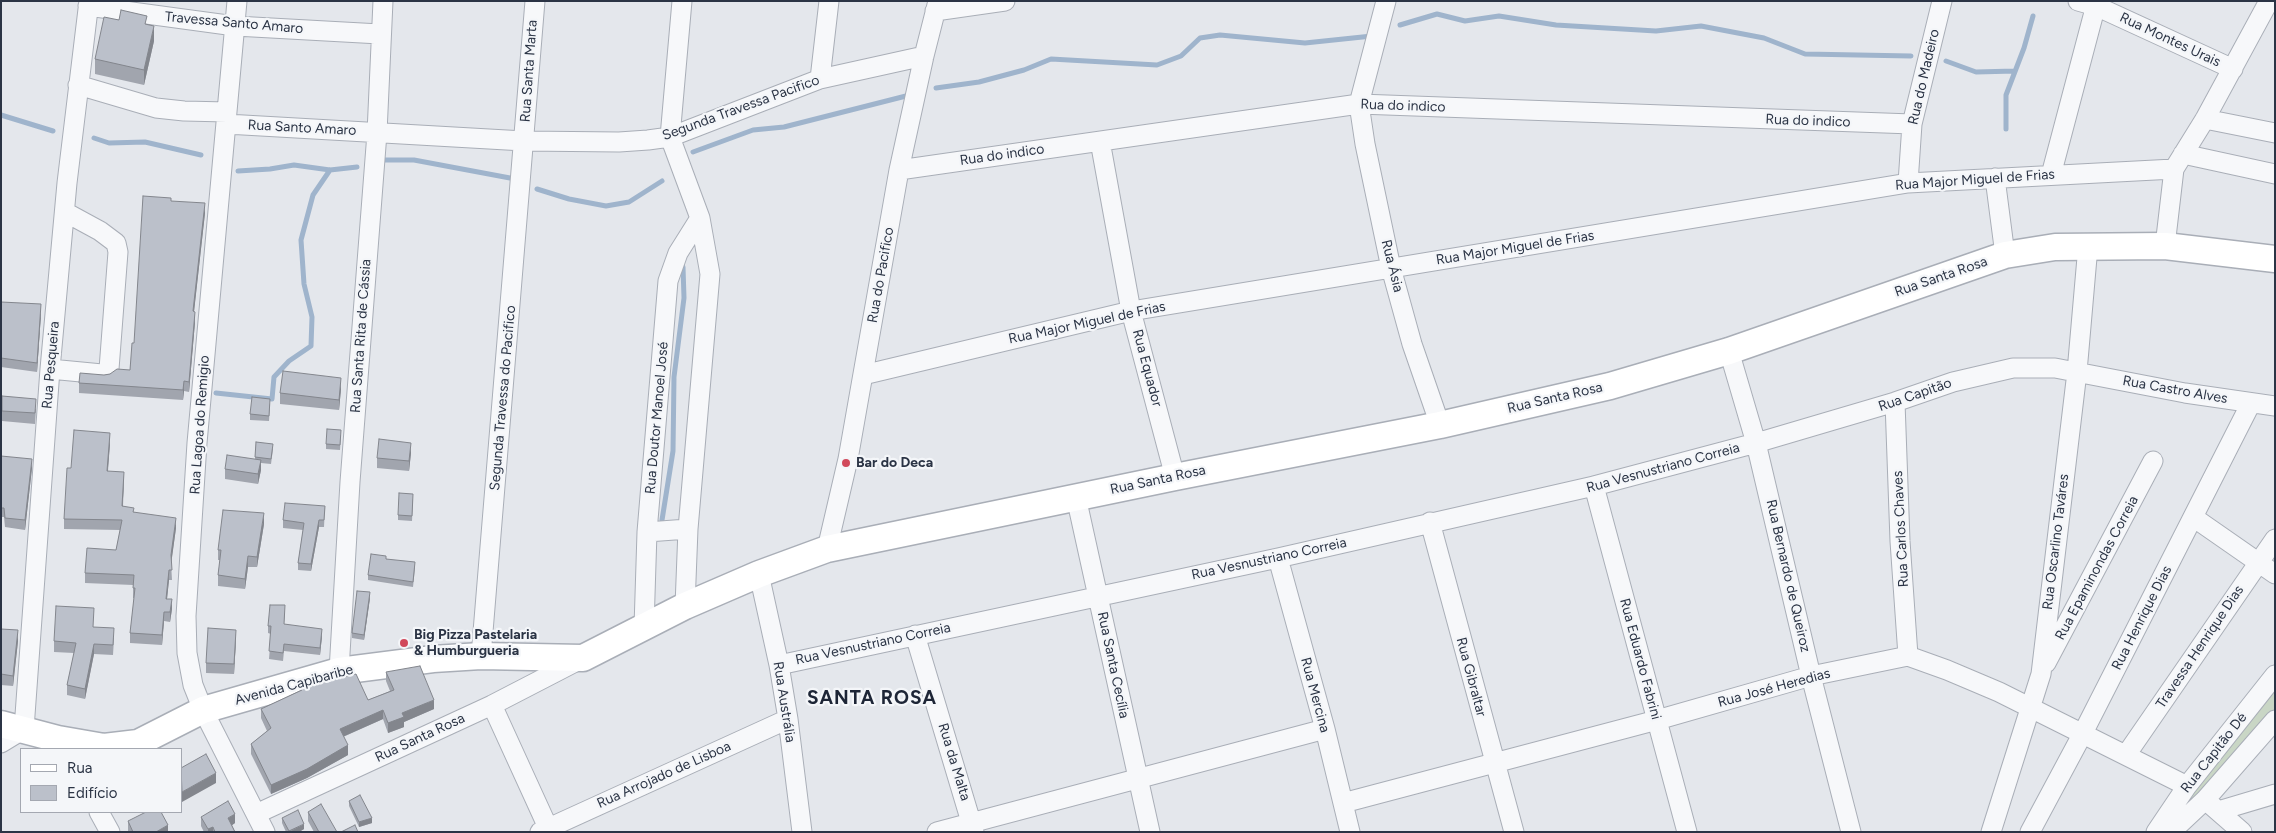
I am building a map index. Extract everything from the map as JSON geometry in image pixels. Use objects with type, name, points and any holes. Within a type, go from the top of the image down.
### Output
[{"type":"street","name":"Rua Lagoa do Remigio","points":[[237,1],[197,443],[186,616],[187,654],[193,685],[203,710],[265,832]]},
{"type":"street","name":"Rua Santa Rita de Cássia","points":[[339,671],[350,482],[377,133],[383,1]]},
{"type":"street","name":"Rua Santa Marta","points":[[524,141],[535,1]]},
{"type":"street","points":[[682,1],[670,137],[700,218],[710,274],[688,529],[685,606]]},
{"type":"street","points":[[820,79],[828,1]]},
{"type":"street","points":[[937,6],[1005,1]]},
{"type":"street","points":[[1358,104],[1386,1]]},
{"type":"street","name":"Rua do Madeiro","points":[[1908,183],[1912,124],[1942,1]]},
{"type":"street","points":[[2165,246],[2178,162],[2205,119],[2269,1]]},
{"type":"street","points":[[2051,175],[2090,3]]},
{"type":"street","name":"Rua Montes Urais","points":[[2090,3],[2233,69]]},
{"type":"street","name":"Travessa Santo Amaro","points":[[89,4],[235,26],[380,34]]},
{"type":"street","name":"Rua Pesqueira","points":[[13,727],[78,84],[89,4]]},
{"type":"street","name":"Rua do Pacifico","points":[[827,550],[848,459],[899,170],[937,6]]},
{"type":"street","name":"Segunda Travessa Pacifico","points":[[377,133],[524,141],[619,142],[670,137],[820,79],[924,56]]},
{"type":"street","points":[[78,84],[156,108],[227,118]]},
{"type":"street","name":"Rua do indico","points":[[899,170],[1358,104],[1912,124]]},
{"type":"street","name":"Rua Ásia","points":[[1358,104],[1391,268],[1412,344],[1440,425]]},
{"type":"street","name":"Rua Santo Amaro","points":[[227,118],[377,133]]},
{"type":"street","points":[[2205,119],[2275,133]]},
{"type":"street","name":"Segunda Travessa do Pacifico","points":[[481,656],[524,141]]},
{"type":"street","name":"Rua Equador","points":[[1100,142],[1131,310],[1175,477]]},
{"type":"street","name":"Rua Major Miguel de Frias","points":[[863,375],[1131,310],[1908,183],[2051,175],[2178,162],[2275,174]]},
{"type":"street","points":[[1995,178],[2005,255]]},
{"type":"street","points":[[50,369],[102,374],[108,373],[109,370],[118,252],[116,243],[100,231],[65,212]]},
{"type":"street","name":"Rua Doutor Manoel José","points":[[644,627],[647,532],[668,281],[686,237],[700,218]]},
{"type":"street","name":"Rua Oscarlino Taváres","points":[[1991,832],[2029,706],[2041,674],[2077,372],[2088,246]]},
{"type":"street","name":"Rua Santa Rosa","points":[[759,574],[827,550],[1076,497],[1440,425],[1610,386],[1729,351],[2005,255],[2055,247],[2165,246],[2275,259]]},
{"type":"street","name":"Rua Bernardo de Queiroz","points":[[1729,351],[1756,443],[1811,676],[1851,832]]},
{"type":"street","name":"Rua Capitão","points":[[1756,443],[1896,402],[1953,382],[2013,368],[2054,368],[2077,372]]},
{"type":"street","name":"Rua Castro Alves","points":[[2077,372],[2185,393],[2275,406]]},
{"type":"street","name":"Rua Carlos Chaves","points":[[1896,402],[1900,541],[1908,656]]},
{"type":"street","name":"Rua Henrique Dias","points":[[2030,832],[2083,733],[2251,403]]},
{"type":"street","name":"Rua Vesnustriano Correia","points":[[779,665],[1278,558],[1594,486],[1756,443]]},
{"type":"street","name":"Rua Epaminondas Correia","points":[[2041,674],[2153,461]]},
{"type":"street","name":"Rua Eduardo Fabrini","points":[[1594,486],[1688,832]]},
{"type":"street","name":"Rua Santa Cecília","points":[[1076,497],[1150,832]]},
{"type":"street","points":[[2193,517],[2275,574]]},
{"type":"street","name":"Rua Gibraltar","points":[[1430,522],[1494,764],[1514,832]]},
{"type":"street","points":[[647,532],[688,529]]},
{"type":"street","name":"Travessa Henrique Dias","points":[[2126,755],[2257,562],[2275,539]]},
{"type":"street","name":"Rua Mercina","points":[[1278,558],[1350,832]]},
{"type":"street","name":"Avenida Capibaribe","points":[[13,727],[61,744],[104,747],[138,743],[203,710],[339,671],[433,659],[481,656],[582,658],[685,606],[759,574]]},
{"type":"street","name":"Rua Austrália","points":[[759,574],[779,665],[788,719],[802,832]]},
{"type":"street","name":"Rua da Malta","points":[[915,635],[973,827]]},
{"type":"street","points":[[1908,656],[1947,670],[2029,706],[2187,786]]},
{"type":"street","name":"Rua José Heredias","points":[[1343,803],[1657,720],[1811,676],[1908,656]]},
{"type":"street","name":"Rua Santa Rosa","points":[[256,814],[492,705],[582,658]]},
{"type":"street","name":"Rua Capitão Dé","points":[[2156,832],[2187,786],[2275,675]]},
{"type":"street","points":[[492,705],[546,830]]},
{"type":"street","name":"Rua Arrojado de Lisboa","points":[[546,830],[788,719]]},
{"type":"street","name":"Rua Capitão Dé","points":[[2171,832],[2212,805],[2275,720]]},
{"type":"street","points":[[1,743],[13,727]]},
{"type":"street","points":[[937,832],[973,827],[1137,779],[1324,729]]},
{"type":"street","points":[[2212,805],[2275,794]]},
{"type":"street","points":[[2212,805],[2242,832]]},
{"type":"street","points":[[100,813],[110,832]]},
{"type":"green space","points":[[2275,687],[2275,711],[2163,832]]},
{"type":"building","points":[[121,10],[147,16],[145,24],[154,26],[144,70],[95,59],[104,17],[119,20]]},
{"type":"building","points":[[143,196],[171,198],[171,201],[205,203],[193,311],[195,312],[189,382],[184,381],[183,390],[79,383],[80,373],[104,375],[110,374],[117,369],[130,370],[132,343],[134,343]]},
{"type":"building","points":[[1,302],[41,304],[37,363],[1,358]]},
{"type":"building","points":[[283,371],[341,378],[339,400],[280,393]]},
{"type":"building","points":[[2,396],[36,399],[35,413],[2,411]]},
{"type":"building","points":[[252,397],[270,399],[269,416],[250,414]]},
{"type":"building","points":[[327,429],[341,430],[340,445],[326,444]]},
{"type":"building","points":[[74,430],[110,433],[107,471],[124,472],[122,506],[134,508],[133,512],[176,518],[171,555],[172,570],[169,570],[166,599],[172,599],[170,612],[164,612],[162,635],[130,633],[135,588],[133,588],[134,575],[85,573],[87,548],[116,550],[122,520],[64,519],[67,468],[71,468]]},
{"type":"building","points":[[379,439],[411,443],[409,461],[377,458]]},
{"type":"building","points":[[256,442],[273,444],[271,459],[255,457]]},
{"type":"building","points":[[227,455],[261,460],[258,474],[225,469]]},
{"type":"building","points":[[1,456],[32,459],[25,520],[5,518],[4,508],[1,508]]},
{"type":"building","points":[[399,493],[413,494],[412,516],[398,515]]},
{"type":"building","points":[[285,503],[325,506],[324,520],[319,520],[311,564],[298,563],[304,523],[283,520]]},
{"type":"building","points":[[223,510],[264,513],[257,557],[248,556],[245,579],[218,575],[221,550],[218,550]]},
{"type":"building","points":[[371,554],[386,556],[386,559],[415,562],[413,582],[368,575]]},
{"type":"building","points":[[357,591],[370,592],[364,635],[352,633]]},
{"type":"building","points":[[270,605],[285,605],[284,624],[322,629],[320,648],[284,644],[283,653],[269,651],[271,626],[268,626]]},
{"type":"building","points":[[56,606],[94,608],[93,627],[114,628],[113,645],[94,644],[85,689],[67,685],[76,643],[54,641]]},
{"type":"building","points":[[208,628],[236,630],[234,664],[206,663]]},
{"type":"building","points":[[1,629],[18,630],[13,676],[1,674]]},
{"type":"building","points":[[420,666],[434,700],[402,713],[404,717],[388,723],[383,710],[340,729],[348,745],[307,769],[271,785],[251,744],[271,728],[261,709],[302,690],[301,688],[356,674],[368,700],[394,690],[386,672]]},
{"type":"building","points":[[206,754],[216,773],[182,792],[182,767]]},
{"type":"building","points":[[360,795],[372,818],[359,822],[349,801]]},
{"type":"building","points":[[228,801],[235,814],[228,818],[235,832],[215,832],[213,827],[208,829],[201,817]]},
{"type":"building","points":[[321,804],[337,832],[319,832],[308,812]]},
{"type":"building","points":[[298,810],[304,824],[289,831],[282,818]]},
{"type":"building","points":[[144,813],[162,813],[168,825],[156,832],[133,832],[128,821]]},
{"type":"building","points":[[355,825],[358,832],[341,832]]},
{"type":"waterway","points":[[1400,25],[1437,14],[1465,21],[1499,16],[1556,25],[1656,31],[1701,26],[1764,38],[1805,54],[1911,56]]},
{"type":"waterway","points":[[2006,129],[2006,95],[2024,48],[2033,16]]},
{"type":"waterway","points":[[936,88],[979,82],[1024,70],[1051,59],[1157,65],[1181,56],[1200,38],[1220,35],[1305,43],[1372,36]]},
{"type":"waterway","points":[[1946,61],[1976,72],[2015,71]]},
{"type":"waterway","points":[[693,152],[753,130],[784,127],[906,96]]},
{"type":"waterway","points":[[1,115],[53,131]]},
{"type":"waterway","points":[[94,138],[109,143],[145,142],[201,155]]},
{"type":"waterway","points":[[385,160],[414,160],[510,178]]},
{"type":"waterway","points":[[238,171],[294,165],[330,170],[357,167]]},
{"type":"waterway","points":[[216,393],[272,399],[274,377],[289,361],[311,346],[312,317],[304,284],[301,240],[313,195],[330,170]]},
{"type":"waterway","points":[[537,189],[569,199],[606,206],[629,202],[662,181]]},
{"type":"waterway","points":[[662,520],[673,451],[674,377],[684,298],[683,267]]},
{"type":"place","name":"Bar do Deca","points":[[846,463]]},
{"type":"place","name":"Big Pizza Pastelaria & Humburgueria","points":[[404,643]]},
{"type":"district","name":"SANTA ROSA","points":[[872,698]]}]
